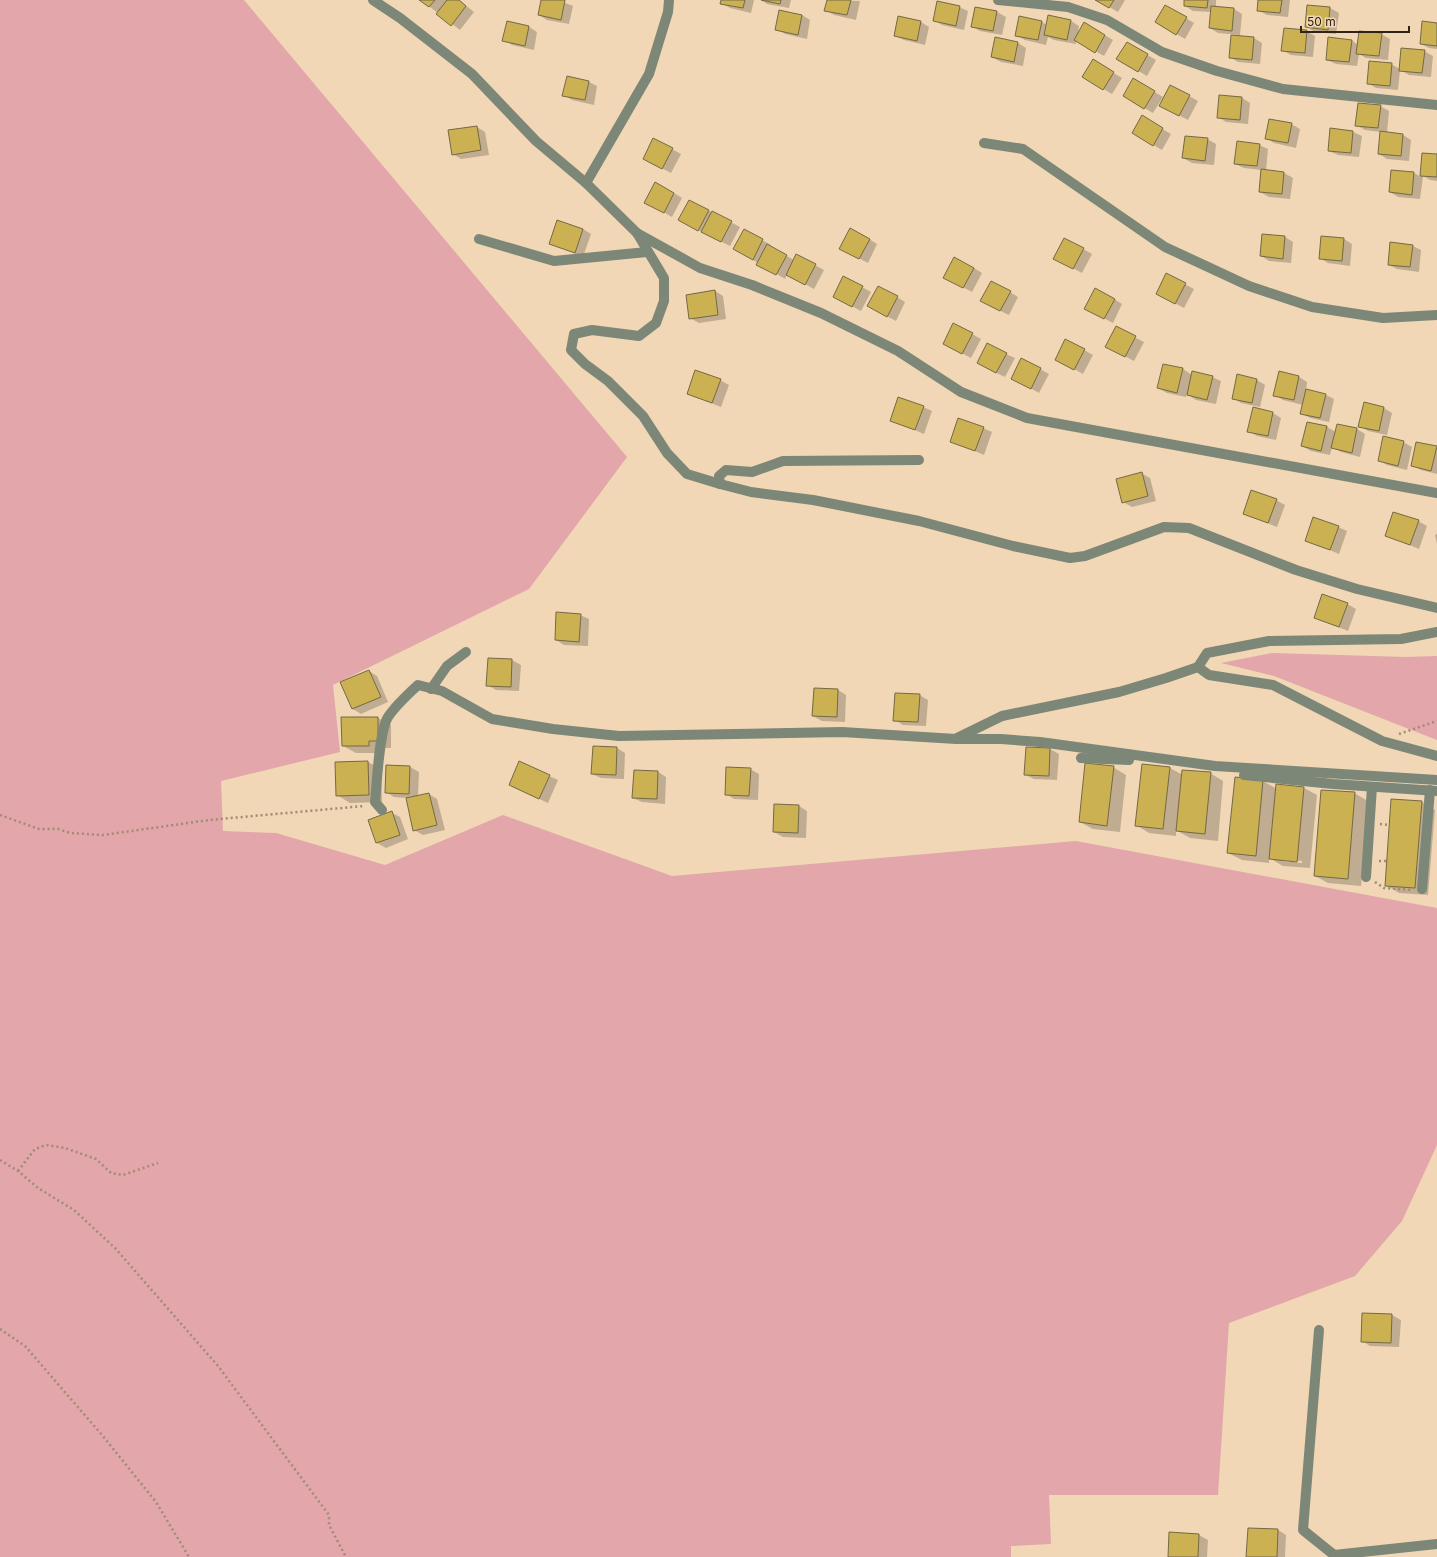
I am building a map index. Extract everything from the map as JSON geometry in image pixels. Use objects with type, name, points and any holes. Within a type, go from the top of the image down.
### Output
[{"type":"street","points":[[373,0],[400,18],[472,74],[536,141],[586,183],[637,233],[700,268],[752,285],[821,313],[898,351],[961,392],[1027,418],[1437,492]]},
{"type":"street","points":[[586,183],[650,74],[668,12],[669,0]]},
{"type":"street","points":[[998,0],[1068,7],[1108,20],[1162,52],[1216,71],[1283,89],[1437,105]]},
{"type":"street","points":[[984,143],[1023,148],[1165,247],[1249,286],[1312,307],[1383,318],[1437,315]]},
{"type":"street","points":[[637,233],[647,252],[664,278],[664,301],[656,323],[640,336],[592,330],[574,334],[571,350],[585,364],[608,381],[643,416],[667,453],[687,474],[751,492],[813,500],[919,521],[1013,546],[1070,558],[1085,556],[1164,527],[1189,528],[1296,570],[1357,589],[1437,608]]},
{"type":"street","points":[[479,239],[554,261],[647,252]]},
{"type":"street","points":[[720,484],[720,476],[726,470],[752,472],[783,461],[919,460]]},
{"type":"street","points":[[956,739],[1002,716],[1119,692],[1198,667],[1207,654],[1269,641],[1401,639],[1437,632]]},
{"type":"street","points":[[431,689],[447,666],[466,652]]},
{"type":"street","points":[[1198,667],[1209,675],[1273,685],[1382,741],[1437,756]]},
{"type":"street","points":[[382,810],[375,802],[380,749],[387,718],[403,699],[418,685],[442,691],[492,719],[553,729],[619,736],[842,732],[956,739],[1001,739],[1040,742],[1215,766],[1437,780]]},
{"type":"street","points":[[1081,758],[1139,761],[1210,769],[1226,773],[1372,787],[1433,791],[1422,889]]},
{"type":"street","points":[[1366,877],[1372,787]]},
{"type":"street","points":[[1318,1330],[1303,1530],[1332,1556],[1437,1544]]},
{"type":"path","points":[[1382,741],[1413,728],[1437,721]]},
{"type":"path","points":[[0,816],[39,830],[58,829],[70,833],[103,835],[224,819],[364,806],[375,802]]},
{"type":"path","points":[[1366,877],[1381,884],[1384,888],[1417,891],[1422,889]]},
{"type":"path","points":[[18,1171],[35,1149],[46,1145],[65,1148],[96,1159],[111,1173],[123,1175],[158,1163]]},
{"type":"path","points":[[0,1160],[18,1171],[38,1188],[74,1210],[115,1248],[213,1360],[329,1515],[329,1525],[346,1557]]},
{"type":"path","points":[[0,1329],[25,1346],[102,1435],[156,1502],[189,1557]]},
{"type":"shaded area","points":[[0,0],[244,0],[627,457],[529,589],[333,685],[340,752],[221,781],[223,831],[276,833],[385,865],[503,815],[672,876],[1076,841],[1437,908],[1437,1145],[1402,1221],[1355,1276],[1229,1323],[1218,1495],[1049,1495],[1051,1544],[1011,1546],[1011,1557],[0,1557]]},
{"type":"shaded area","points":[[1272,653],[1406,657],[1437,656],[1437,740],[1274,676],[1221,663]]},
{"type":"building","points":[[419,0],[435,0],[429,7]]},
{"type":"building","points":[[447,0],[459,0],[466,6],[451,26],[436,14]]},
{"type":"building","points":[[541,0],[565,0],[561,20],[538,15]]},
{"type":"building","points":[[721,0],[745,0],[743,8],[720,4]]},
{"type":"building","points":[[761,0],[781,0],[780,4]]},
{"type":"building","points":[[827,0],[851,0],[847,15],[824,11]]},
{"type":"building","points":[[1095,0],[1114,0],[1109,8]]},
{"type":"building","points":[[1184,0],[1208,0],[1207,8],[1184,6]]},
{"type":"building","points":[[1258,0],[1282,0],[1280,13],[1257,11]]},
{"type":"building","points":[[937,1],[960,6],[956,26],[933,21]]},
{"type":"building","points":[[1165,5],[1187,17],[1176,35],[1155,22]]},
{"type":"building","points":[[1307,5],[1330,7],[1328,30],[1305,27]]},
{"type":"building","points":[[1211,6],[1234,8],[1232,31],[1209,28]]},
{"type":"building","points":[[975,7],[997,11],[993,31],[971,27]]},
{"type":"building","points":[[779,10],[802,15],[798,35],[775,30]]},
{"type":"building","points":[[1048,15],[1071,20],[1067,40],[1044,35]]},
{"type":"building","points":[[898,16],[921,21],[917,41],[894,36]]},
{"type":"building","points":[[1019,16],[1042,21],[1038,40],[1015,36]]},
{"type":"building","points":[[507,21],[529,26],[525,46],[502,41]]},
{"type":"building","points":[[1422,21],[1437,23],[1437,46],[1420,44]]},
{"type":"building","points":[[1084,22],[1105,35],[1095,53],[1074,40]]},
{"type":"building","points":[[1284,28],[1307,30],[1305,53],[1281,51]]},
{"type":"building","points":[[1359,31],[1382,33],[1379,56],[1356,54]]},
{"type":"building","points":[[1231,35],[1254,37],[1252,60],[1229,58]]},
{"type":"building","points":[[995,37],[1018,42],[1014,62],[991,57]]},
{"type":"building","points":[[1328,37],[1352,40],[1349,62],[1326,60]]},
{"type":"building","points":[[1127,42],[1148,54],[1138,72],[1116,59]]},
{"type":"building","points":[[1401,48],[1425,50],[1422,73],[1399,71]]},
{"type":"building","points":[[1093,59],[1114,72],[1103,90],[1082,77]]},
{"type":"building","points":[[1369,61],[1392,63],[1390,86],[1367,84]]},
{"type":"building","points":[[567,76],[589,81],[585,100],[562,96]]},
{"type":"building","points":[[1133,78],[1155,91],[1144,109],[1123,96]]},
{"type":"building","points":[[1170,85],[1190,95],[1179,116],[1159,106]]},
{"type":"building","points":[[1219,95],[1242,97],[1240,120],[1217,118]]},
{"type":"building","points":[[1358,103],[1381,105],[1378,128],[1355,126]]},
{"type":"building","points":[[1142,115],[1163,128],[1153,146],[1132,133]]},
{"type":"building","points":[[1269,119],[1292,123],[1288,143],[1265,139]]},
{"type":"building","points":[[477,126],[481,150],[452,155],[448,130]]},
{"type":"building","points":[[1330,128],[1353,131],[1351,153],[1328,151]]},
{"type":"building","points":[[1380,131],[1403,134],[1401,156],[1378,154]]},
{"type":"building","points":[[1185,136],[1208,138],[1205,161],[1182,158]]},
{"type":"building","points":[[653,138],[673,148],[662,169],[643,159]]},
{"type":"building","points":[[1237,141],[1260,144],[1257,166],[1234,164]]},
{"type":"building","points":[[1422,153],[1437,154],[1437,177],[1420,176]]},
{"type":"building","points":[[1261,169],[1284,172],[1282,194],[1259,192]]},
{"type":"building","points":[[1391,170],[1414,172],[1412,195],[1389,192]]},
{"type":"building","points":[[655,182],[674,193],[664,213],[644,203]]},
{"type":"building","points":[[689,200],[709,210],[698,231],[678,220]]},
{"type":"building","points":[[712,211],[732,221],[721,242],[701,232]]},
{"type":"building","points":[[557,220],[583,229],[575,253],[549,244]]},
{"type":"building","points":[[850,228],[870,239],[859,259],[839,249]]},
{"type":"building","points":[[744,229],[763,239],[753,260],[733,249]]},
{"type":"building","points":[[1262,234],[1285,236],[1283,259],[1260,256]]},
{"type":"building","points":[[1321,236],[1344,238],[1342,261],[1319,259]]},
{"type":"building","points":[[1064,238],[1084,248],[1073,269],[1053,259]]},
{"type":"building","points":[[1390,242],[1413,245],[1410,267],[1388,265]]},
{"type":"building","points":[[767,244],[787,255],[776,275],[756,265]]},
{"type":"building","points":[[796,254],[816,264],[805,285],[786,275]]},
{"type":"building","points":[[954,257],[974,268],[963,288],[943,278]]},
{"type":"building","points":[[1166,273],[1186,283],[1175,304],[1156,294]]},
{"type":"building","points":[[843,276],[863,286],[852,307],[833,297]]},
{"type":"building","points":[[991,281],[1011,291],[1000,311],[980,301]]},
{"type":"building","points":[[878,286],[898,296],[887,317],[867,306]]},
{"type":"building","points":[[1095,288],[1115,299],[1104,319],[1084,309]]},
{"type":"building","points":[[715,290],[718,315],[689,319],[686,295]]},
{"type":"building","points":[[953,323],[973,333],[962,354],[943,344]]},
{"type":"building","points":[[1116,326],[1136,336],[1125,357],[1105,347]]},
{"type":"building","points":[[1065,339],[1085,349],[1074,370],[1055,360]]},
{"type":"building","points":[[987,343],[1007,353],[996,373],[977,363]]},
{"type":"building","points":[[1021,358],[1041,368],[1031,389],[1011,379]]},
{"type":"building","points":[[1163,364],[1183,368],[1177,393],[1157,388]]},
{"type":"building","points":[[695,370],[721,379],[712,403],[687,394]]},
{"type":"building","points":[[1192,371],[1213,376],[1207,400],[1187,395]]},
{"type":"building","points":[[1279,371],[1299,376],[1294,400],[1273,396]]},
{"type":"building","points":[[1237,374],[1257,379],[1252,403],[1232,399]]},
{"type":"building","points":[[1306,389],[1326,394],[1320,418],[1300,414]]},
{"type":"building","points":[[898,397],[924,406],[915,430],[890,421]]},
{"type":"building","points":[[1364,402],[1384,407],[1379,431],[1358,427]]},
{"type":"building","points":[[1253,407],[1273,412],[1268,436],[1247,432]]},
{"type":"building","points":[[958,418],[984,427],[975,451],[950,442]]},
{"type":"building","points":[[1307,422],[1327,426],[1321,451],[1301,446]]},
{"type":"building","points":[[1337,424],[1357,428],[1352,453],[1331,448]]},
{"type":"building","points":[[1383,436],[1404,441],[1398,466],[1378,461]]},
{"type":"building","points":[[1416,442],[1437,446],[1431,471],[1411,466]]},
{"type":"building","points":[[1142,472],[1148,496],[1122,503],[1116,479]]},
{"type":"building","points":[[1251,490],[1277,499],[1268,523],[1243,514]]},
{"type":"building","points":[[1393,512],[1419,520],[1410,545],[1385,536]]},
{"type":"building","points":[[1313,517],[1339,526],[1330,550],[1305,541]]},
{"type":"building","points":[[1322,594],[1348,603],[1339,627],[1314,618]]},
{"type":"building","points":[[556,612],[581,614],[579,642],[555,640]]},
{"type":"building","points":[[488,658],[512,659],[511,687],[486,686]]},
{"type":"building","points":[[369,670],[381,697],[352,709],[340,682]]},
{"type":"building","points":[[814,688],[838,689],[837,717],[812,716]]},
{"type":"building","points":[[895,693],[920,694],[918,722],[893,721]]},
{"type":"building","points":[[341,717],[378,717],[378,741],[369,741],[369,746],[342,746]]},
{"type":"building","points":[[593,746],[617,747],[616,775],[591,774]]},
{"type":"building","points":[[1026,747],[1050,748],[1049,776],[1024,775]]},
{"type":"building","points":[[368,761],[369,795],[336,796],[335,762]]},
{"type":"building","points":[[519,761],[550,775],[539,799],[509,785]]},
{"type":"building","points":[[1085,763],[1114,766],[1107,826],[1079,822]]},
{"type":"building","points":[[1142,764],[1170,767],[1163,829],[1135,826]]},
{"type":"building","points":[[386,765],[410,766],[409,794],[385,793]]},
{"type":"building","points":[[726,767],[751,768],[749,796],[725,795]]},
{"type":"building","points":[[634,770],[658,771],[657,799],[632,798]]},
{"type":"building","points":[[1182,770],[1211,772],[1205,834],[1176,831]]},
{"type":"building","points":[[1235,777],[1263,780],[1256,856],[1227,853]]},
{"type":"building","points":[[1276,784],[1304,787],[1297,862],[1269,859]]},
{"type":"building","points":[[1321,790],[1355,792],[1348,879],[1314,876]]},
{"type":"building","points":[[429,793],[437,825],[413,831],[406,798]]},
{"type":"building","points":[[1391,799],[1422,801],[1415,888],[1385,886]]},
{"type":"building","points":[[774,804],[799,805],[798,833],[773,832]]},
{"type":"building","points":[[392,811],[400,835],[376,843],[368,820]]},
{"type":"building","points":[[1362,1313],[1392,1314],[1391,1343],[1361,1342]]},
{"type":"building","points":[[1248,1528],[1278,1529],[1277,1557],[1246,1557]]},
{"type":"building","points":[[1169,1532],[1199,1534],[1198,1557],[1168,1557]]}]
